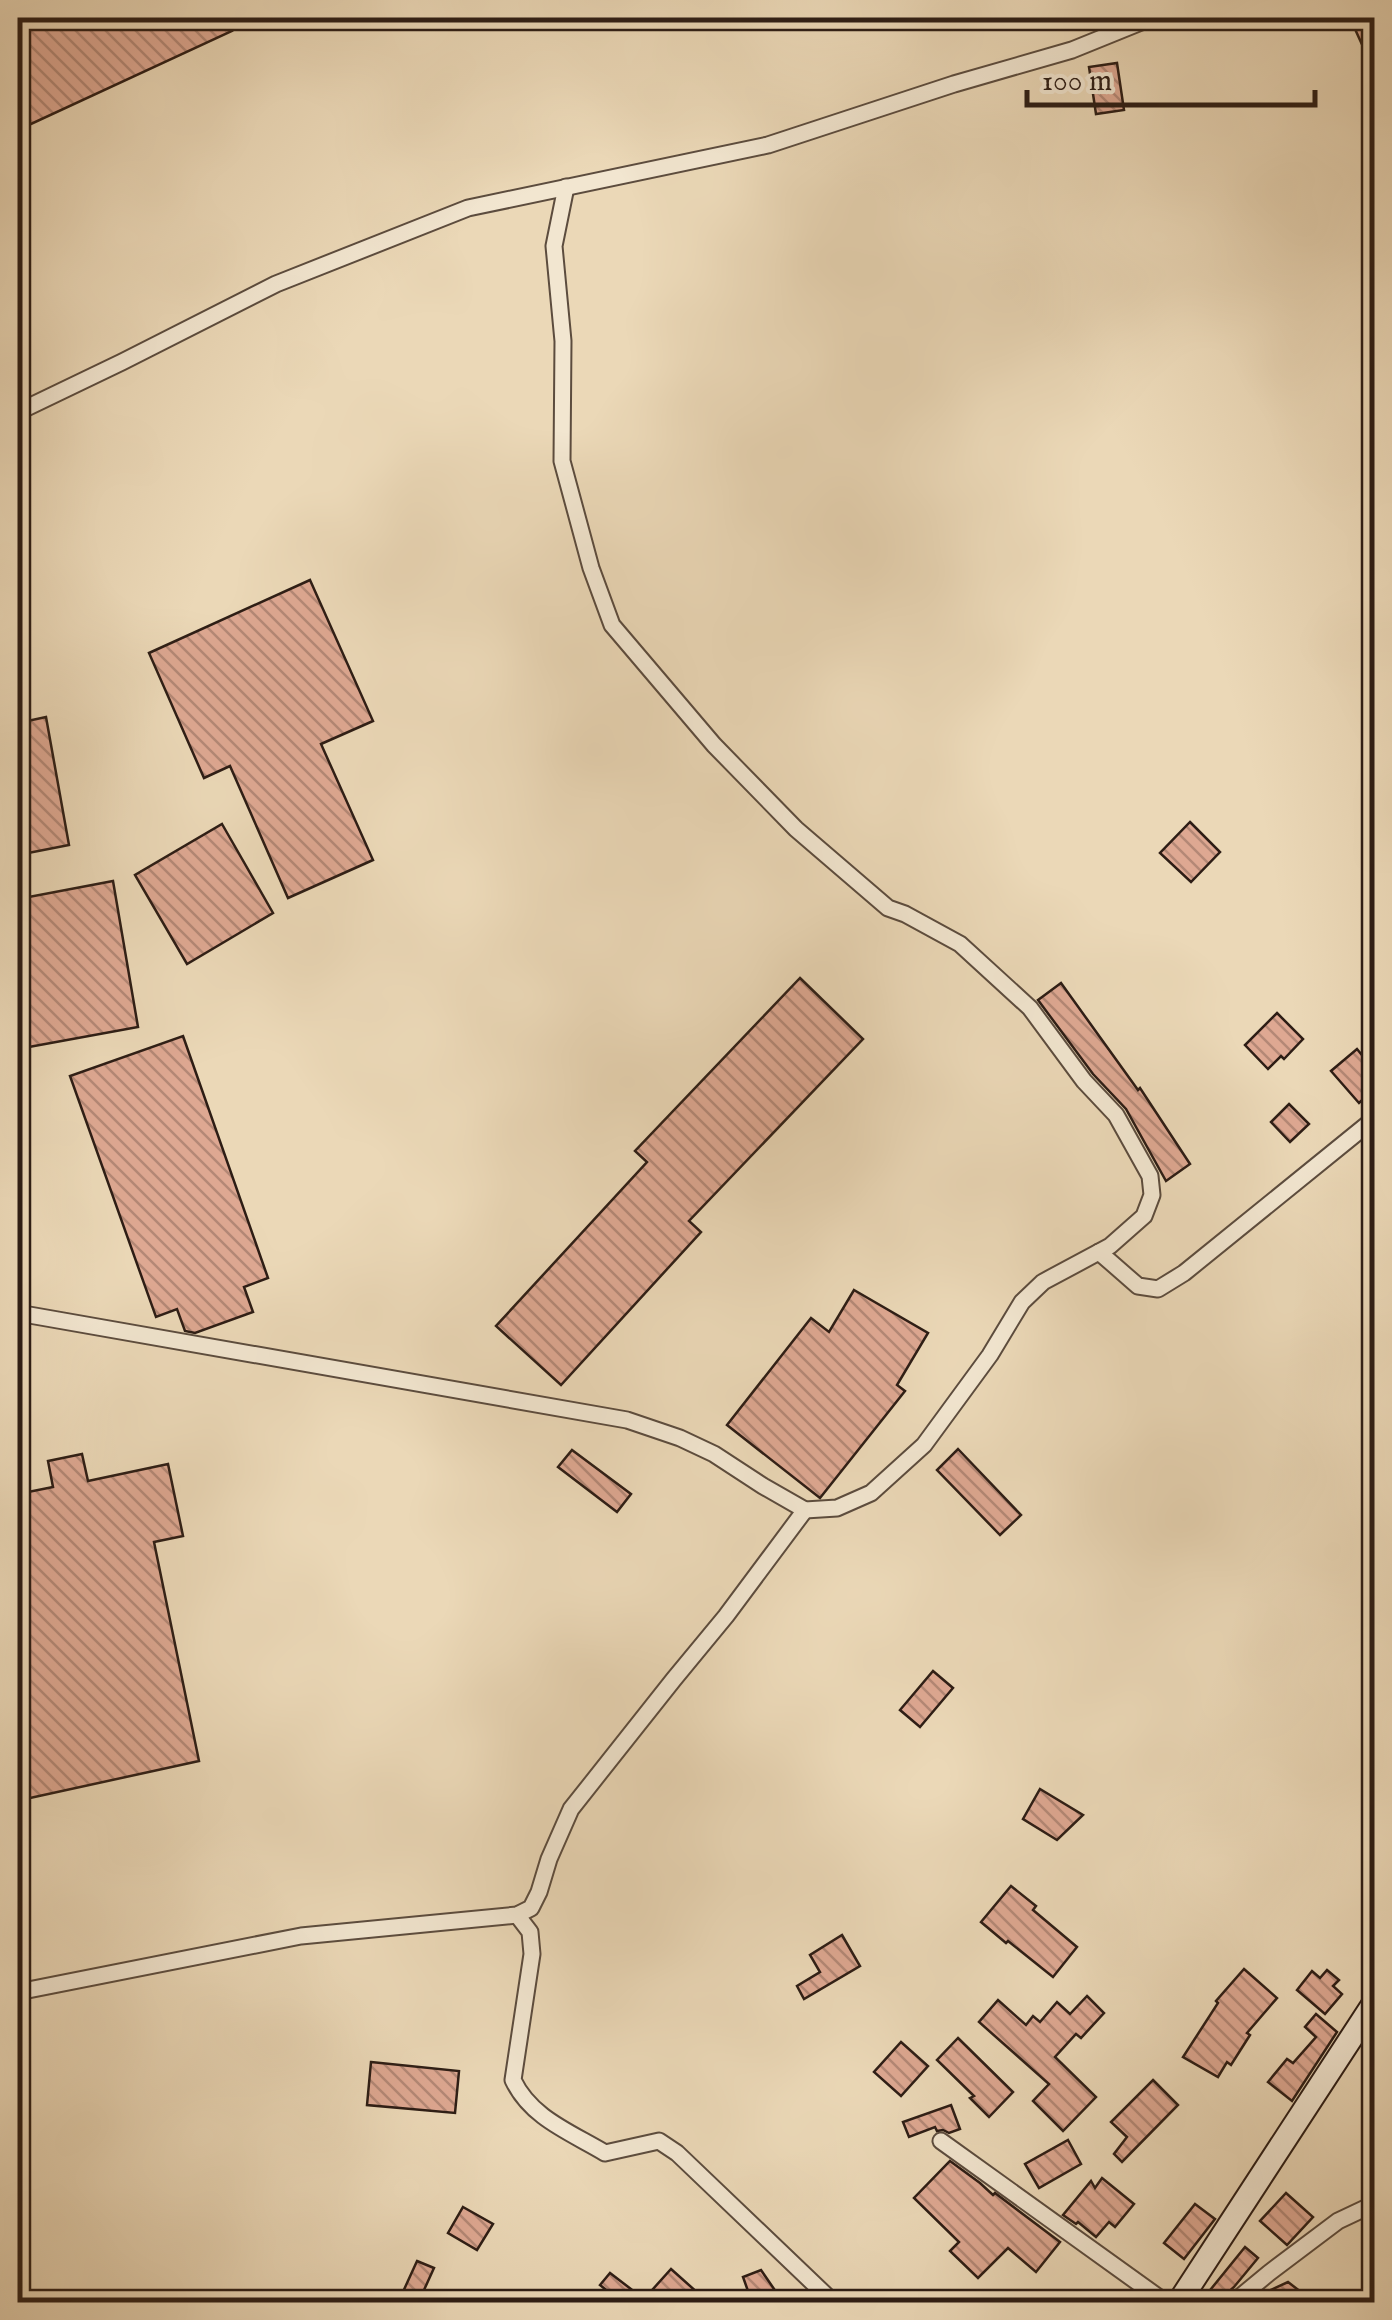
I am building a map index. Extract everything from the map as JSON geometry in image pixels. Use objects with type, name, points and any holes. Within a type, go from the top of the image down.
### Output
[{"type":"street","points":[[18,412],[295,277],[468,208],[768,145],[1072,50],[1151,18]]},
{"type":"street","points":[[18,1313],[627,1420],[714,1454],[805,1510],[837,1508],[871,1493],[924,1444],[990,1355],[1022,1302],[1043,1282],[1110,1246],[1144,1216],[1152,1195],[1150,1176],[1116,1115],[1084,1081],[1030,1008],[960,944],[888,908],[796,829],[714,746],[612,625],[591,568],[562,460],[563,341],[554,246],[566,187]]},
{"type":"street","points":[[1099,1252],[1138,1286],[1158,1289],[1184,1273],[1374,1119]]},
{"type":"street","points":[[18,1992],[301,1936],[517,1915],[532,1908],[571,1809],[726,1616],[805,1510]]},
{"type":"street","points":[[517,1915],[530,1932],[532,1954],[513,2080],[522,2099],[538,2114],[605,2152],[659,2140],[833,2302]]},
{"type":"street","points":[[1180,2302],[1374,2003]]},
{"type":"street","points":[[940,2141],[1165,2302]]},
{"type":"street","points":[[1234,2302],[1338,2221],[1374,2204]]},
{"type":"building","points":[[18,18],[226,18],[232,31],[18,130]]},
{"type":"building","points":[[1350,18],[1374,18],[1374,71]]},
{"type":"building","points":[[1117,63],[1124,110],[1096,114],[1089,67]]},
{"type":"building","points":[[310,580],[373,721],[321,744],[373,860],[288,898],[230,766],[204,778],[149,653]]},
{"type":"building","points":[[46,717],[69,845],[18,855],[18,723]]},
{"type":"building","points":[[1190,822],[1220,852],[1191,882],[1160,853]]},
{"type":"building","points":[[222,824],[273,913],[187,964],[135,875]]},
{"type":"building","points":[[113,881],[138,1027],[18,1049],[18,899]]},
{"type":"building","points":[[800,978],[863,1039],[689,1221],[701,1232],[561,1385],[496,1326],[647,1162],[635,1151]]},
{"type":"building","points":[[1061,983],[1140,1088],[1190,1164],[1166,1181],[1126,1109],[1093,1074],[1038,1000]]},
{"type":"building","points":[[1277,1013],[1303,1039],[1268,1069],[1245,1045]]},
{"type":"building","points":[[183,1036],[268,1278],[244,1287],[253,1312],[195,1333],[185,1331],[177,1309],[156,1317],[70,1076]]},
{"type":"building","points":[[1357,1049],[1374,1070],[1374,1089],[1359,1103],[1331,1071]]},
{"type":"building","points":[[1289,1104],[1309,1124],[1290,1142],[1271,1122]]},
{"type":"building","points":[[854,1290],[928,1333],[897,1385],[905,1391],[820,1498],[727,1425],[811,1318],[829,1332]]},
{"type":"building","points":[[958,1449],[1021,1515],[1000,1535],[937,1470]]},
{"type":"building","points":[[572,1450],[631,1494],[617,1512],[558,1467]]},
{"type":"building","points":[[82,1454],[88,1481],[168,1464],[183,1536],[154,1542],[199,1761],[30,1798],[18,1736],[18,1494],[53,1487],[48,1461]]},
{"type":"building","points":[[933,1671],[953,1688],[920,1727],[900,1710]]},
{"type":"building","points":[[1040,1789],[1083,1815],[1057,1840],[1023,1819]]},
{"type":"building","points":[[1011,1886],[1077,1947],[1053,1977],[981,1922]]},
{"type":"building","points":[[842,1935],[860,1966],[804,1999],[797,1986],[820,1972],[810,1955]]},
{"type":"building","points":[[1244,1969],[1277,1998],[1247,2033],[1250,2035],[1231,2065],[1227,2062],[1218,2077],[1183,2057],[1216,2001]]},
{"type":"building","points":[[1327,1970],[1339,1980],[1333,1986],[1342,1994],[1325,2014],[1297,1990],[1312,1971],[1320,1978]]},
{"type":"building","points":[[1087,1996],[1104,2013],[1081,2038],[1076,2034],[1055,2057],[1096,2097],[1063,2131],[1033,2101],[1049,2084],[979,2022],[998,2000],[1026,2025],[1033,2016],[1040,2022],[1057,2002],[1070,2014]]},
{"type":"building","points":[[1316,2014],[1337,2032],[1292,2101],[1268,2082],[1287,2059],[1293,2063],[1316,2037],[1305,2027]]},
{"type":"building","points":[[958,2038],[1013,2092],[989,2117],[970,2098],[974,2096],[937,2060]]},
{"type":"building","points":[[901,2042],[928,2066],[901,2096],[874,2072]]},
{"type":"building","points":[[371,2062],[459,2071],[455,2113],[367,2105]]},
{"type":"building","points":[[1153,2080],[1178,2105],[1122,2162],[1114,2154],[1127,2137],[1111,2122]]},
{"type":"building","points":[[951,2105],[960,2129],[949,2133],[935,2127],[909,2137],[903,2122]]},
{"type":"building","points":[[1068,2140],[1081,2164],[1039,2188],[1025,2164]]},
{"type":"building","points":[[950,2161],[1060,2242],[1036,2272],[1008,2248],[978,2278],[950,2251],[959,2242],[914,2198]]},
{"type":"building","points":[[1102,2178],[1134,2204],[1115,2227],[1109,2222],[1096,2237],[1063,2215],[1091,2181],[1095,2188]]},
{"type":"building","points":[[1286,2193],[1313,2217],[1287,2245],[1260,2221]]},
{"type":"building","points":[[1195,2204],[1215,2219],[1184,2259],[1164,2243]]},
{"type":"building","points":[[463,2207],[493,2224],[477,2250],[448,2233]]},
{"type":"building","points":[[1245,2247],[1258,2258],[1234,2287],[1221,2296],[1211,2289]]},
{"type":"building","points":[[417,2261],[434,2268],[419,2301],[402,2294]]},
{"type":"building","points":[[671,2269],[708,2302],[621,2302],[600,2285],[610,2273],[644,2299]]},
{"type":"building","points":[[761,2270],[783,2302],[730,2302],[748,2291],[743,2277]]},
{"type":"building","points":[[1288,2282],[1314,2302],[1251,2302],[1262,2294]]}]
